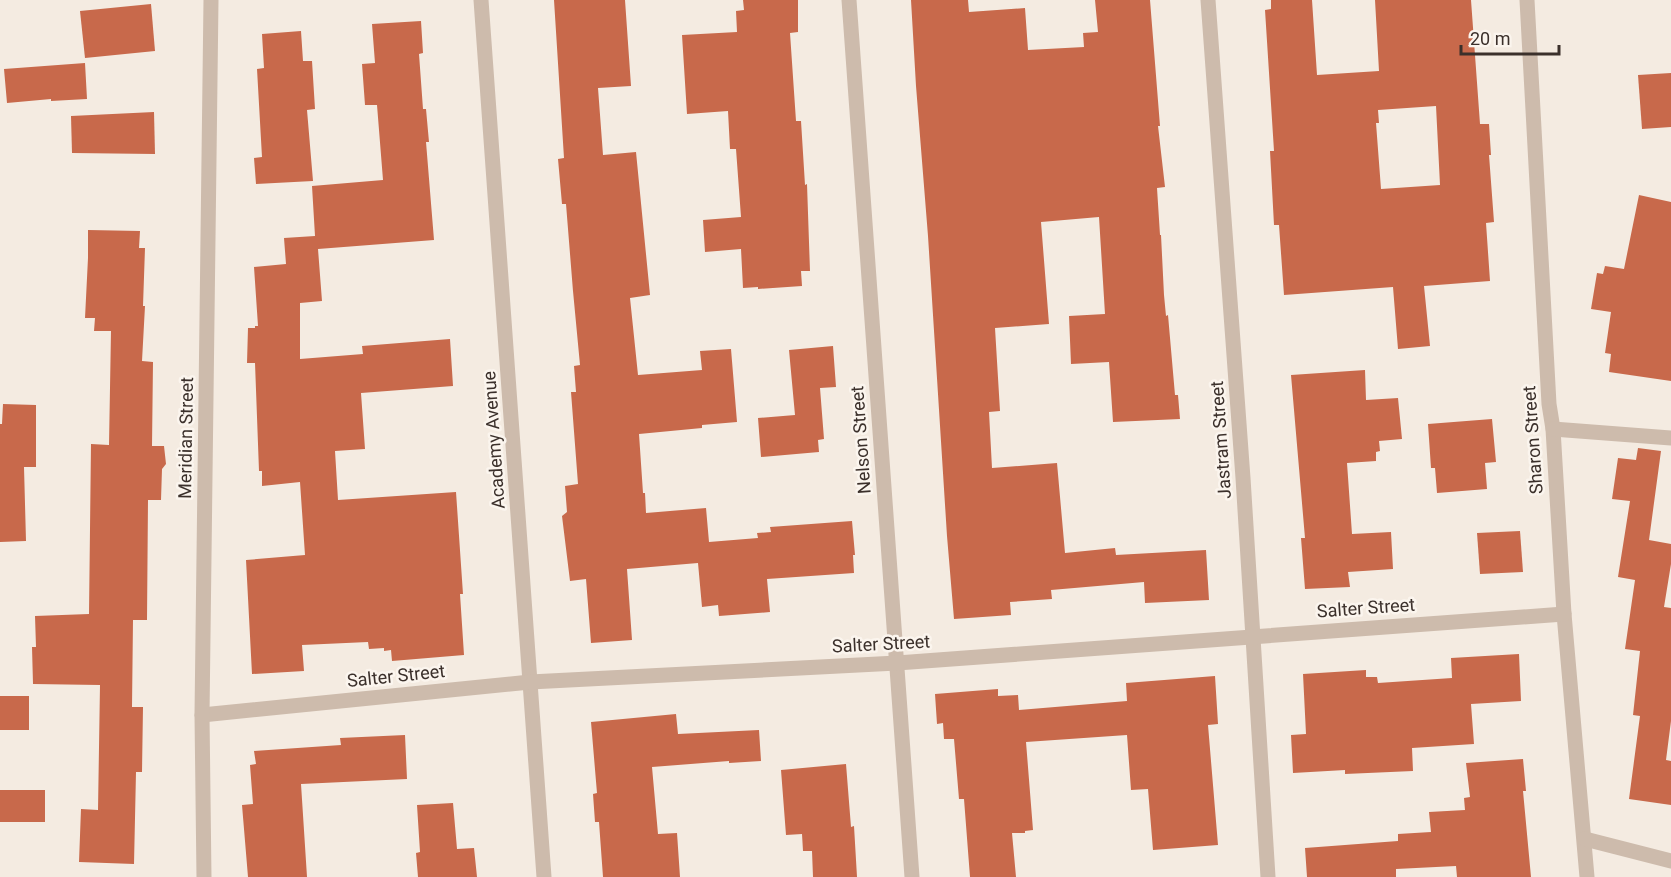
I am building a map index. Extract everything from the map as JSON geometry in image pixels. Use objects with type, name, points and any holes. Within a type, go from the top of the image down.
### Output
[{"type":"street","name":"Meridian Street","points":[[204,877],[202,715],[211,0]]},
{"type":"street","name":"Academy Avenue","points":[[481,0],[544,877]]},
{"type":"street","name":"Nelson Street","points":[[849,0],[912,877]]},
{"type":"street","name":"Jastram Street","points":[[1209,0],[1268,877]]},
{"type":"street","name":"Sharon Street","points":[[1527,0],[1564,614],[1587,877]]},
{"type":"street","points":[[1552,429],[1671,438]]},
{"type":"street","name":"Salter Street","points":[[202,715],[530,682],[897,663],[1564,614]]},
{"type":"street","points":[[1585,839],[1671,861]]},
{"type":"building","points":[[554,0],[625,0],[631,86],[598,88],[603,155],[636,152],[650,295],[630,298],[638,375],[702,370],[700,351],[731,349],[737,422],[639,434],[646,513],[706,508],[709,542],[758,538],[757,533],[771,532],[770,527],[852,521],[854,573],[767,579],[770,612],[719,616],[718,605],[702,607],[698,563],[627,569],[632,640],[591,643],[586,579],[570,581],[562,516],[567,512],[565,486],[578,484],[571,392],[576,392],[574,366],[580,365],[566,204],[562,204],[558,159],[564,158]]},
{"type":"building","points":[[743,0],[798,0],[798,32],[790,33],[796,121],[801,121],[805,185],[807,184],[810,271],[801,271],[802,286],[743,288],[741,249],[705,252],[703,220],[741,217],[736,149],[730,149],[728,111],[687,114],[682,35],[737,32],[736,11],[744,10]]},
{"type":"building","points":[[911,0],[968,0],[969,12],[1025,8],[1028,50],[1084,47],[1083,33],[1098,32],[1095,0],[1150,0],[1160,126],[1158,126],[1165,187],[1157,188],[1164,295],[1175,395],[1178,395],[1180,419],[1113,422],[1109,362],[1071,364],[1069,316],[1105,314],[1099,217],[1041,222],[1049,324],[995,328],[1000,411],[989,412],[992,468],[1057,463],[1065,553],[1115,548],[1116,555],[1206,550],[1209,600],[1145,603],[1144,582],[1051,590],[1052,599],[1010,602],[1011,615],[954,619]]},
{"type":"building","points":[[1271,0],[1312,0],[1317,75],[1379,71],[1375,0],[1471,0],[1480,124],[1489,124],[1494,222],[1486,223],[1490,281],[1424,286],[1430,346],[1398,349],[1393,287],[1284,295],[1279,225],[1274,225],[1270,151],[1274,151],[1265,10],[1271,9]],"holes":[[[1436,106],[1440,185],[1381,189],[1376,123],[1379,123],[1378,110]]]},
{"type":"building","points":[[151,4],[155,51],[85,58],[80,11]]},
{"type":"building","points":[[421,21],[423,53],[419,54],[423,109],[426,109],[429,142],[426,142],[434,240],[318,249],[322,301],[300,303],[300,359],[363,354],[362,346],[450,339],[453,386],[361,393],[365,449],[335,451],[338,500],[456,492],[463,594],[460,594],[464,655],[392,661],[391,650],[369,649],[368,642],[302,645],[304,671],[252,674],[246,560],[305,555],[300,482],[262,486],[262,471],[259,471],[255,363],[247,363],[248,328],[258,326],[254,267],[286,264],[284,238],[315,236],[312,186],[383,180],[377,105],[365,105],[362,64],[375,63],[372,24]]},
{"type":"building","points":[[301,31],[303,61],[312,61],[315,109],[307,110],[313,181],[256,184],[254,158],[262,157],[257,69],[264,68],[262,34]]},
{"type":"building","points":[[85,63],[87,99],[7,103],[4,69]]},
{"type":"building","points":[[1671,73],[1671,127],[1642,129],[1638,75]]},
{"type":"building","points":[[154,112],[155,154],[72,153],[71,116]]},
{"type":"building","points":[[1639,195],[1671,202],[1671,381],[1609,372],[1611,354],[1605,353],[1611,312],[1591,309],[1597,273],[1603,274],[1605,266],[1624,269]]},
{"type":"building","points":[[88,230],[140,231],[139,248],[145,248],[142,361],[153,362],[152,446],[164,446],[166,464],[162,469],[161,500],[148,500],[147,620],[133,620],[132,707],[143,707],[142,772],[136,772],[134,864],[79,862],[81,809],[98,810],[100,685],[33,684],[32,647],[36,647],[35,616],[89,614],[91,444],[109,445],[111,331],[94,331],[95,318],[85,318]]},
{"type":"building","points":[[833,346],[836,387],[820,388],[824,439],[818,440],[819,452],[761,457],[758,418],[795,415],[789,350]]},
{"type":"building","points":[[1365,370],[1366,400],[1398,398],[1402,439],[1379,441],[1380,451],[1376,452],[1376,461],[1347,463],[1352,534],[1391,532],[1393,569],[1348,572],[1350,587],[1305,589],[1301,538],[1305,538],[1291,375]]},
{"type":"building","points":[[3,404],[36,405],[36,467],[24,467],[26,541],[0,542],[0,424],[2,424]]},
{"type":"building","points":[[1492,419],[1496,462],[1485,463],[1487,489],[1437,493],[1435,468],[1431,468],[1428,424]]},
{"type":"building","points":[[1638,448],[1661,451],[1649,540],[1671,544],[1671,564],[1664,607],[1671,608],[1671,721],[1666,760],[1671,761],[1671,805],[1629,799],[1640,716],[1633,715],[1640,651],[1625,649],[1635,580],[1618,577],[1630,501],[1612,499],[1618,458],[1636,460]]},
{"type":"building","points":[[1520,531],[1523,572],[1480,574],[1477,533]]},
{"type":"building","points":[[1519,654],[1521,701],[1471,704],[1474,744],[1412,748],[1413,771],[1345,774],[1345,770],[1293,773],[1291,735],[1306,734],[1303,674],[1366,670],[1366,677],[1377,677],[1378,683],[1452,678],[1451,658]]},
{"type":"building","points":[[1215,676],[1218,724],[1208,725],[1218,845],[1153,850],[1148,789],[1131,790],[1127,735],[1026,742],[1033,830],[1025,831],[1025,833],[1012,833],[1016,877],[970,877],[964,799],[959,799],[954,739],[944,739],[943,723],[937,724],[935,694],[998,689],[998,696],[1018,695],[1019,710],[1127,701],[1126,683]]},
{"type":"building","points":[[0,696],[29,696],[29,730],[0,730]]},
{"type":"building","points":[[676,714],[678,734],[759,730],[761,761],[652,767],[658,834],[677,833],[680,877],[603,877],[599,822],[595,822],[593,794],[597,793],[591,722]]},
{"type":"building","points":[[405,735],[407,779],[301,784],[307,877],[248,877],[242,805],[253,804],[250,765],[256,764],[254,751],[341,745],[340,738]]},
{"type":"building","points":[[1523,759],[1526,791],[1523,791],[1531,877],[1457,877],[1456,866],[1396,869],[1396,877],[1307,877],[1305,848],[1398,841],[1398,834],[1431,832],[1429,812],[1465,810],[1464,798],[1470,797],[1466,763]]},
{"type":"building","points":[[846,764],[851,827],[854,826],[857,877],[813,877],[812,851],[803,851],[802,834],[786,835],[781,770]]},
{"type":"building","points":[[0,790],[45,790],[45,822],[0,822]]},
{"type":"building","points":[[453,803],[457,849],[474,848],[477,877],[418,877],[416,853],[420,852],[417,805]]}]
